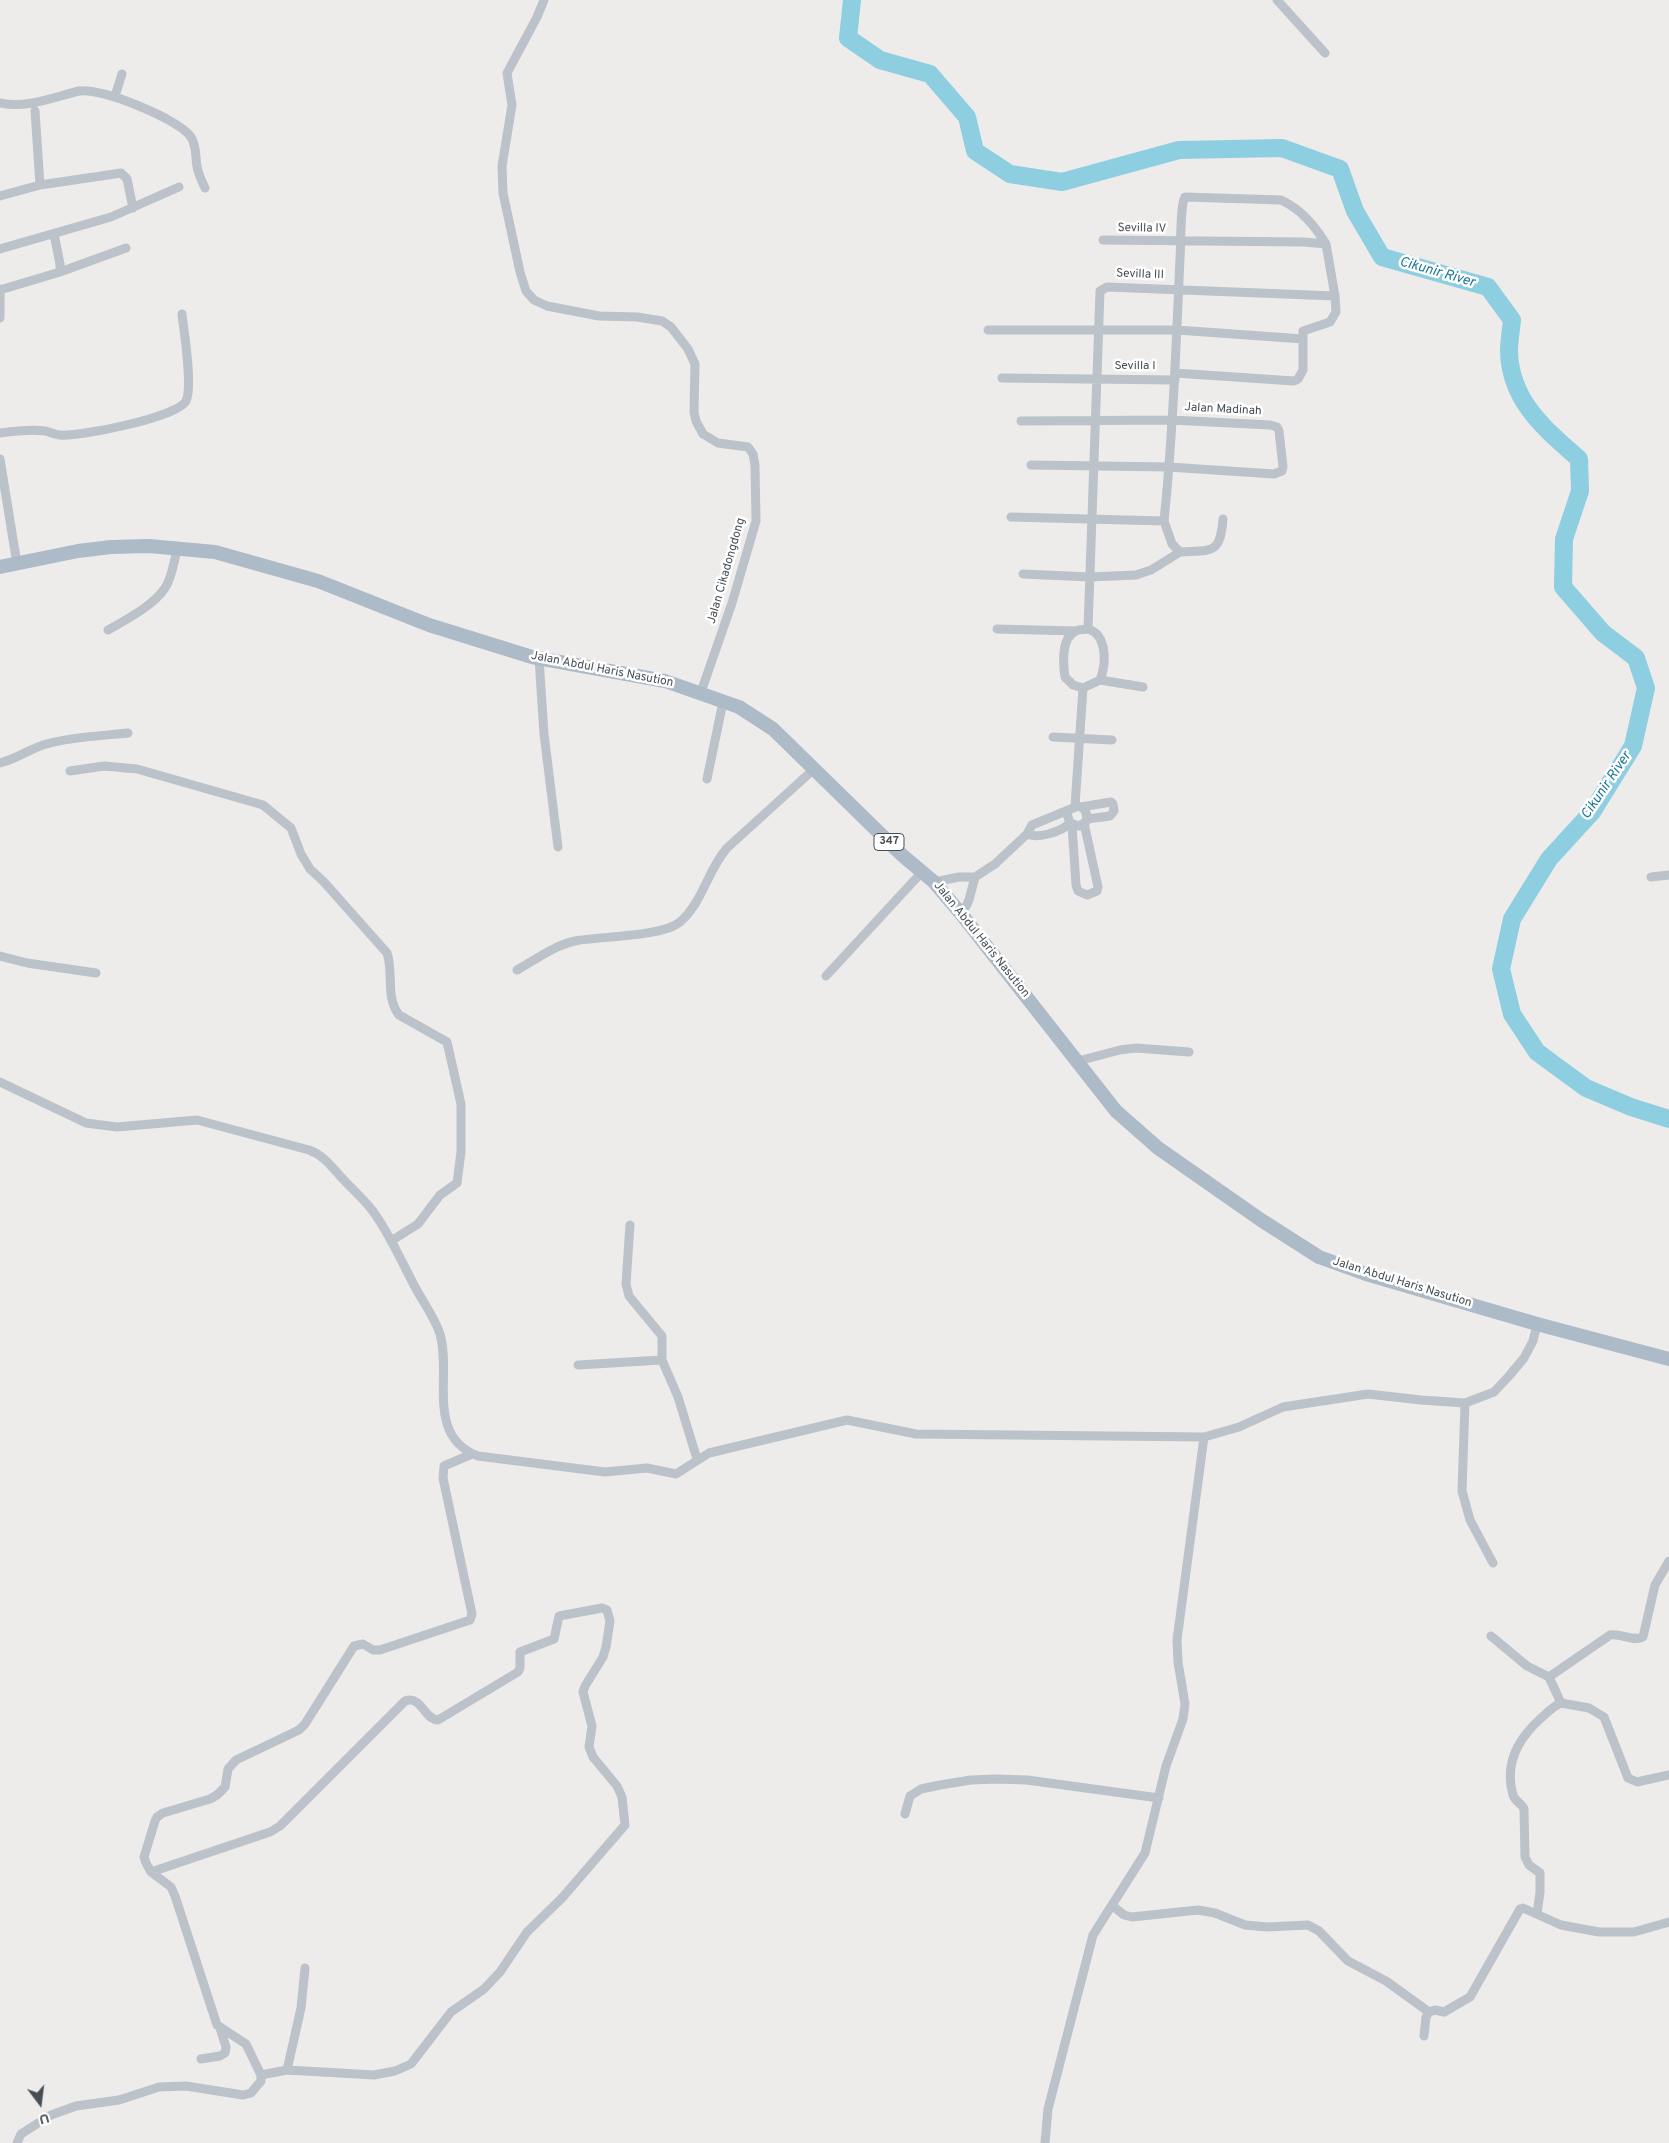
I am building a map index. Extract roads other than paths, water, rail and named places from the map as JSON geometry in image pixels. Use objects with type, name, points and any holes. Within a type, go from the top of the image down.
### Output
[{"type":"main road","name":"Jalan Abdul Haris Nasution","points":[[0,567],[78,551],[111,547],[149,546],[215,552],[318,581],[429,625],[539,658],[665,681],[701,692],[739,707],[773,729],[934,882],[1078,1061],[1116,1112],[1158,1148],[1261,1220],[1319,1257],[1366,1274],[1537,1324],[1669,1359]]},
{"type":"street","name":"Jalan Cikadongdong","points":[[544,0],[507,73],[512,106],[502,166],[503,193],[520,272],[526,291],[534,300],[548,306],[599,316],[637,317],[662,321],[671,327],[688,349],[695,364],[694,412],[696,421],[703,434],[718,442],[748,448],[755,458],[756,506],[754,531],[732,603],[701,692]]},
{"type":"street","points":[[1276,0],[1325,53]]},
{"type":"street","points":[[115,96],[122,74]]},
{"type":"street","points":[[0,103],[27,103],[85,90],[115,96],[169,119],[187,132],[194,144],[197,165],[205,188]]},
{"type":"street","points":[[34,110],[40,185]]},
{"type":"street","points":[[0,196],[40,185],[122,173],[127,179],[133,208]]},
{"type":"street","points":[[0,249],[111,217],[179,187]]},
{"type":"street","points":[[988,330],[1177,330],[1303,340],[1303,331],[1326,324],[1334,318],[1336,312],[1326,244],[1311,222],[1295,207],[1281,200],[1190,196],[1185,197],[1183,200],[1177,330],[1175,377],[1164,521],[1172,544],[1180,552]]},
{"type":"street","points":[[54,234],[60,272]]},
{"type":"street","name":"Sevilla IV","points":[[1103,240],[1304,242],[1326,244]]},
{"type":"street","points":[[0,318],[0,290],[60,272],[126,248]]},
{"type":"street","name":"Sevilla III","points":[[1088,629],[1097,330],[1100,291],[1105,287],[1335,296]]},
{"type":"street","points":[[0,433],[21,430],[47,431],[61,435],[96,431],[157,418],[180,409],[188,396],[188,366],[182,314]]},
{"type":"street","name":"Sevilla I","points":[[1002,378],[1096,380],[1175,377],[1296,381],[1301,378],[1303,370],[1303,340]]},
{"type":"street","name":"Jalan Madinah","points":[[1021,420],[1171,420],[1274,426],[1279,431],[1283,467],[1282,471],[1277,474],[1169,467]]},
{"type":"street","points":[[0,459],[17,564]]},
{"type":"street","points":[[1030,465],[1169,467]]},
{"type":"street","points":[[1011,517],[1092,521],[1164,521]]},
{"type":"street","points":[[1023,574],[1129,576],[1143,573],[1180,552],[1208,550],[1218,546],[1221,539],[1223,519]]},
{"type":"street","points":[[108,630],[126,620],[156,598],[166,587],[177,550]]},
{"type":"street","points":[[997,629],[1088,629],[1094,631],[1101,639],[1104,665],[1100,680]]},
{"type":"street","points":[[1076,630],[1067,640],[1064,672],[1069,682],[1083,688],[1100,680],[1143,687]]},
{"type":"street","points":[[539,658],[547,764],[558,847]]},
{"type":"street","points":[[1075,808],[1087,814],[1085,821],[1098,887],[1095,893],[1087,895],[1078,891],[1076,885],[1071,824],[1067,814],[1075,808],[1083,688]]},
{"type":"street","points":[[707,779],[723,702]]},
{"type":"street","points":[[0,762],[15,759],[42,746],[65,740],[128,733]]},
{"type":"street","points":[[1053,737],[1112,740]]},
{"type":"street","points":[[70,771],[104,766],[137,769],[263,805],[292,828],[301,854],[310,869],[324,882],[387,953],[391,968],[391,996],[394,1009],[399,1015],[447,1042],[461,1104],[461,1152],[458,1184],[440,1195],[418,1224],[391,1241]]},
{"type":"street","points":[[517,970],[568,943],[661,930],[679,922],[696,904],[719,859],[727,848],[814,769]]},
{"type":"street","points":[[934,882],[959,876],[975,877],[995,864],[1027,834],[1032,825],[1075,808],[1111,802],[1113,804],[1113,814],[1085,821],[1079,826],[1071,824],[1037,836],[1027,834]]},
{"type":"street","points":[[826,976],[922,872]]},
{"type":"street","points":[[1652,878],[1669,875]]},
{"type":"street","points":[[962,915],[969,900],[975,877]]},
{"type":"street","points":[[0,956],[27,963],[96,973]]},
{"type":"street","points":[[1078,1061],[1136,1048],[1189,1052]]},
{"type":"street","points":[[0,1082],[86,1123],[117,1127],[197,1120],[317,1153],[324,1158],[372,1210],[391,1241],[440,1334],[444,1409],[450,1432],[465,1452],[472,1454],[605,1472],[647,1468],[669,1474],[682,1471],[697,1459],[710,1453],[847,1420],[916,1434],[1204,1437],[1239,1427],[1283,1407],[1368,1394],[1421,1400],[1465,1402],[1494,1392],[1509,1376],[1524,1358],[1533,1341],[1537,1324]]},
{"type":"street","points":[[630,1225],[626,1284],[632,1301],[662,1336],[662,1360],[678,1397],[697,1459]]},
{"type":"street","points":[[578,1364],[662,1360]]},
{"type":"street","points":[[1465,1402],[1462,1491],[1470,1520],[1493,1563]]},
{"type":"street","points":[[1045,2143],[1048,2110],[1091,1945],[1097,1928],[1113,1906],[1145,1853],[1166,1766],[1184,1712],[1184,1696],[1177,1656],[1177,1640],[1204,1437]]},
{"type":"street","points":[[201,2059],[220,2056],[225,2053],[226,2046],[220,2028],[214,2020],[175,1896],[167,1883],[147,1868],[144,1857],[157,1817],[163,1813],[210,1799],[217,1795],[225,1787],[228,1769],[236,1760],[299,1730],[305,1724],[354,1646],[363,1644],[373,1650],[380,1650],[470,1620],[472,1614],[443,1478],[444,1466],[472,1454]]},
{"type":"street","points":[[1549,1677],[1610,1635],[1616,1634],[1637,1639],[1643,1637],[1655,1585],[1669,1561]]},
{"type":"street","points":[[151,1872],[274,1830],[405,1701],[412,1699],[416,1701],[432,1719],[438,1720],[518,1672],[520,1668],[520,1652],[554,1638],[559,1616],[602,1608],[607,1610],[610,1621],[603,1657],[583,1692],[592,1726],[589,1746],[594,1757],[617,1786],[622,1797],[625,1825],[562,1898],[527,1932],[484,1989],[451,2012],[411,2064],[395,2071],[374,2075],[287,2070],[261,2075]]},
{"type":"street","points":[[1491,1636],[1528,1666],[1549,1677],[1561,1703]]},
{"type":"street","points":[[1537,1914],[1540,1873],[1529,1865],[1525,1856],[1524,1810],[1523,1805],[1514,1796],[1511,1764],[1515,1750],[1526,1732],[1551,1709],[1561,1703],[1589,1708],[1604,1717],[1626,1776],[1632,1781],[1637,1782],[1669,1775]]},
{"type":"street","points":[[905,1814],[910,1796],[921,1789],[971,1780],[1027,1780],[1159,1798]]},
{"type":"street","points":[[1113,1906],[1124,1915],[1132,1917],[1198,1910],[1215,1913],[1245,1925],[1267,1927],[1308,1925],[1318,1931],[1348,1961],[1386,1981],[1429,2012]]},
{"type":"street","points":[[1424,2036],[1426,2017],[1429,2012],[1435,2010],[1444,2012],[1454,2005],[1467,2000],[1518,1910],[1523,1908],[1561,1925],[1599,1932],[1634,1932],[1669,1922]]},
{"type":"street","points":[[287,2070],[301,2008],[305,1968]]},
{"type":"street","points":[[17,2143],[21,2134],[51,2115],[76,2106],[119,2100],[159,2087],[186,2086],[243,2094],[251,2093],[260,2082],[261,2075],[244,2041],[220,2028]]},
{"type":"waterway","name":"Cikunir River","points":[[852,0],[848,38],[880,60],[930,74],[967,117],[975,151],[1010,174],[1062,182],[1179,150],[1282,148],[1340,169],[1355,211],[1382,257],[1488,287],[1512,320],[1509,351],[1511,369],[1523,399],[1542,425],[1579,459],[1580,491],[1564,539],[1563,587],[1603,633],[1636,658],[1646,688],[1633,746],[1592,812],[1549,859],[1512,919],[1501,969],[1512,1014],[1537,1052],[1586,1088],[1631,1107],[1669,1119]]}]
